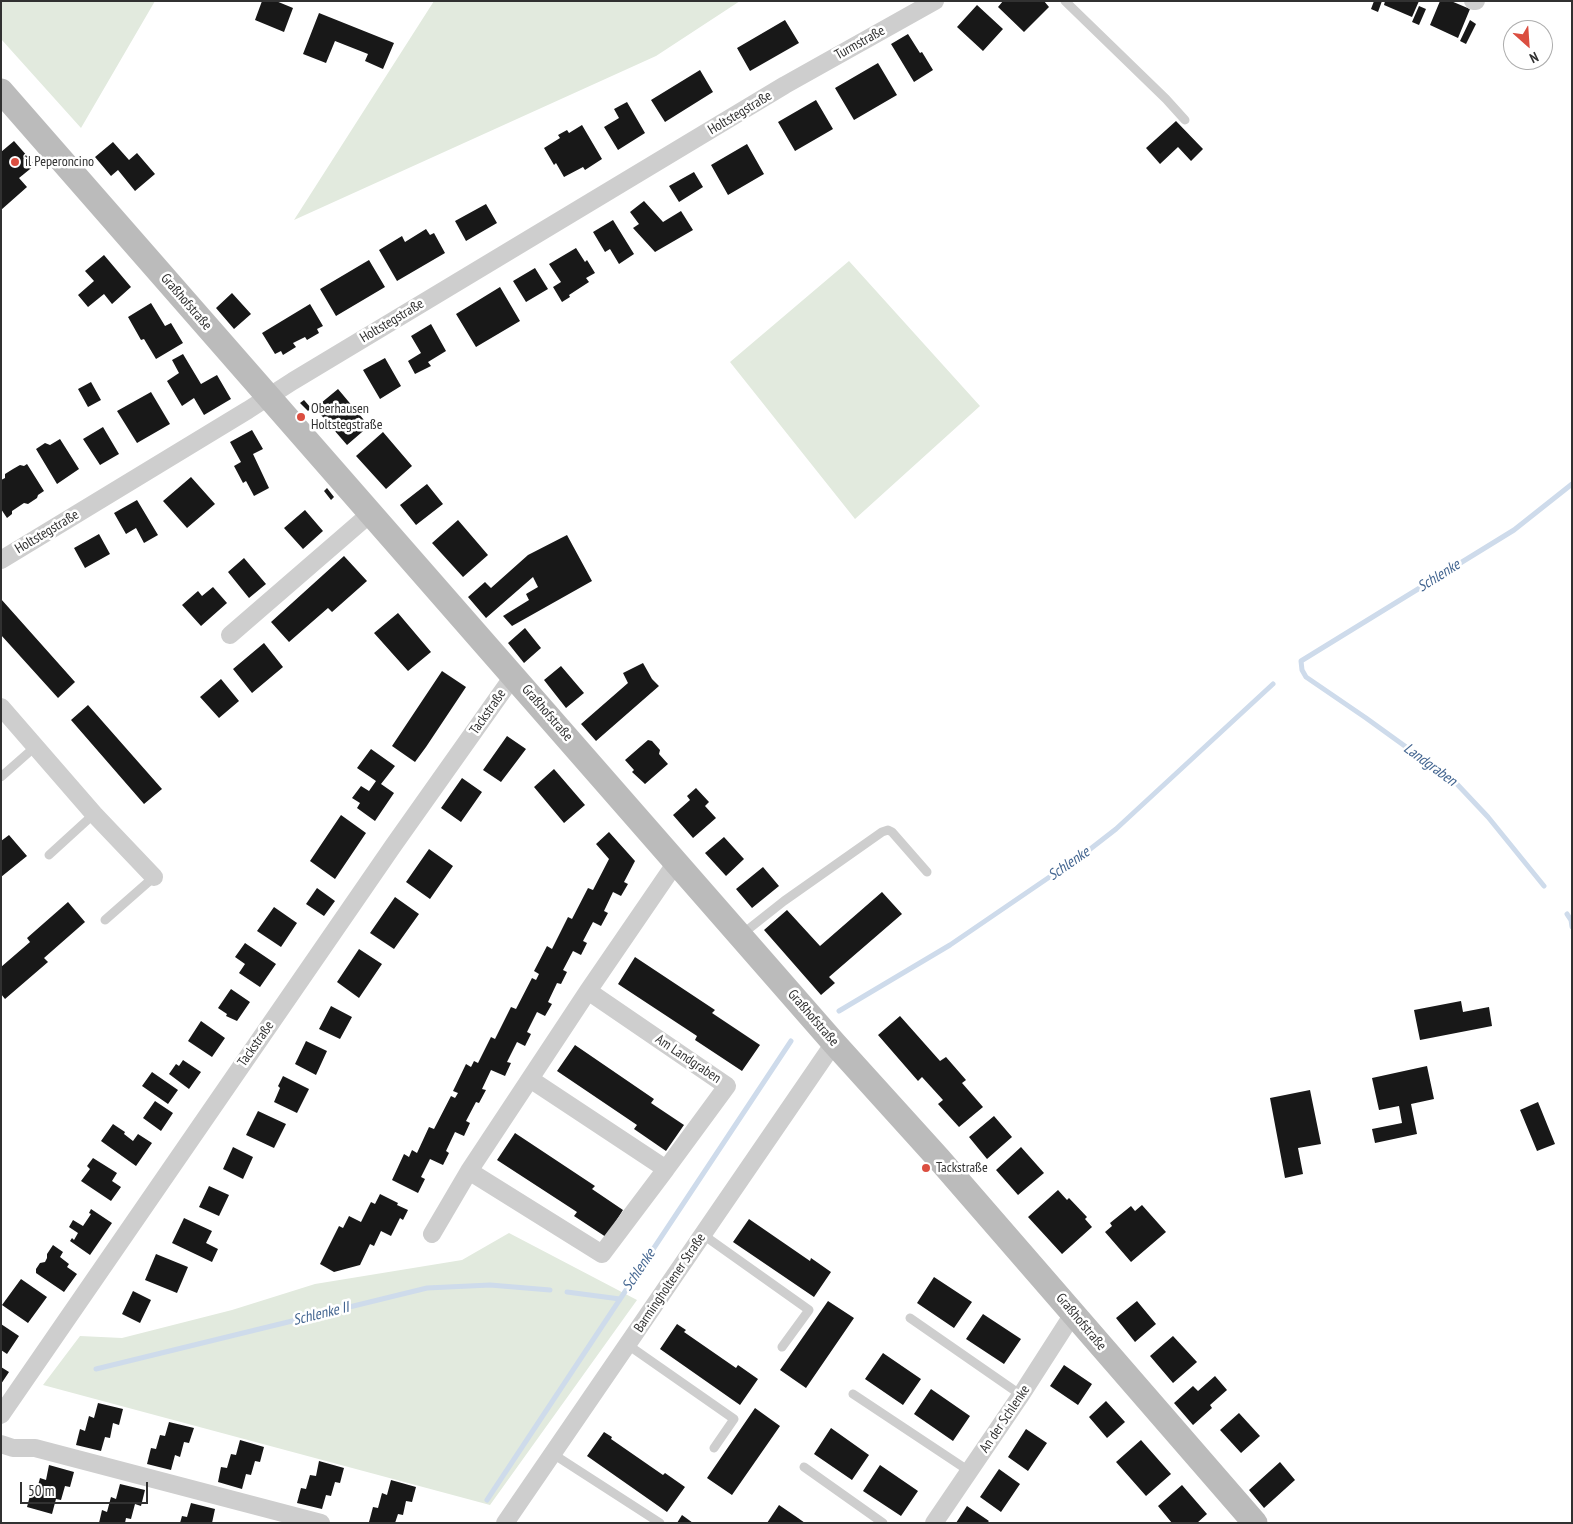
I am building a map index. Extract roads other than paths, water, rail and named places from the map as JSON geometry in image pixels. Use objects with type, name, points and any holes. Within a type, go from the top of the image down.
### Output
[{"type":"street","name":"Turmstraße","points":[[785,85],[935,1]]},
{"type":"street","name":"Holtstegstraße","points":[[1,560],[268,396],[785,85]]},
{"type":"street","name":"Graßhofstraße","points":[[1,91],[514,675],[834,1043],[939,1159],[1255,1523]]},
{"type":"street","points":[[230,635],[371,513]]},
{"type":"street","name":"Tackstraße","points":[[1,1415],[387,854],[514,675]]},
{"type":"street","points":[[1,708],[94,814],[154,877]]},
{"type":"street","points":[[432,1234],[469,1171],[588,991],[677,862]]},
{"type":"street","name":"Am Landgraben","points":[[469,1171],[602,1254],[727,1086],[588,991]]},
{"type":"street","name":"Barmingholtener Straße","points":[[505,1523],[834,1043]]},
{"type":"street","points":[[530,1079],[666,1169]]},
{"type":"street","name":"An der Schlenke","points":[[934,1523],[1022,1395],[1073,1314]]},
{"type":"street","points":[[1,1444],[13,1448],[35,1448],[321,1523]]},
{"type":"lane","points":[[1065,1],[1166,99],[1185,120]]},
{"type":"lane","points":[[1,777],[36,746]]},
{"type":"lane","points":[[49,855],[94,814]]},
{"type":"lane","points":[[741,935],[799,890],[882,832],[888,830],[892,832],[927,872]]},
{"type":"lane","points":[[105,920],[154,877]]},
{"type":"lane","points":[[702,1234],[809,1310],[782,1347]]},
{"type":"lane","points":[[910,1318],[1022,1395]]},
{"type":"lane","points":[[628,1345],[734,1419],[714,1448]]},
{"type":"lane","points":[[853,1394],[969,1471]]},
{"type":"lane","points":[[553,1454],[660,1523]]},
{"type":"lane","points":[[804,1467],[883,1523]]},
{"type":"waterway","name":"Landgraben","points":[[1544,886],[1488,817],[1456,783],[1306,677],[1302,670],[1301,661],[1514,530],[1572,484]]},
{"type":"waterway","name":"Schlenke","points":[[839,1011],[950,945],[1089,850],[1116,829],[1273,684]]},
{"type":"waterway","name":"Landgraben","points":[[1567,914],[1571,920],[1572,927]]},
{"type":"waterway","name":"Schlenke","points":[[487,1500],[791,1041]]},
{"type":"waterway","name":"Schlenke II","points":[[96,1369],[427,1288],[490,1285],[550,1290]]},
{"type":"waterway","name":"Schlenke II","points":[[567,1292],[620,1299]]},
{"type":"place","name":"il Peperoncino","points":[[15,162]]},
{"type":"place","name":"Oberhausen Holtstegstraße","points":[[301,417]]},
{"type":"place","name":"Tackstraße","points":[[926,1168]]}]
